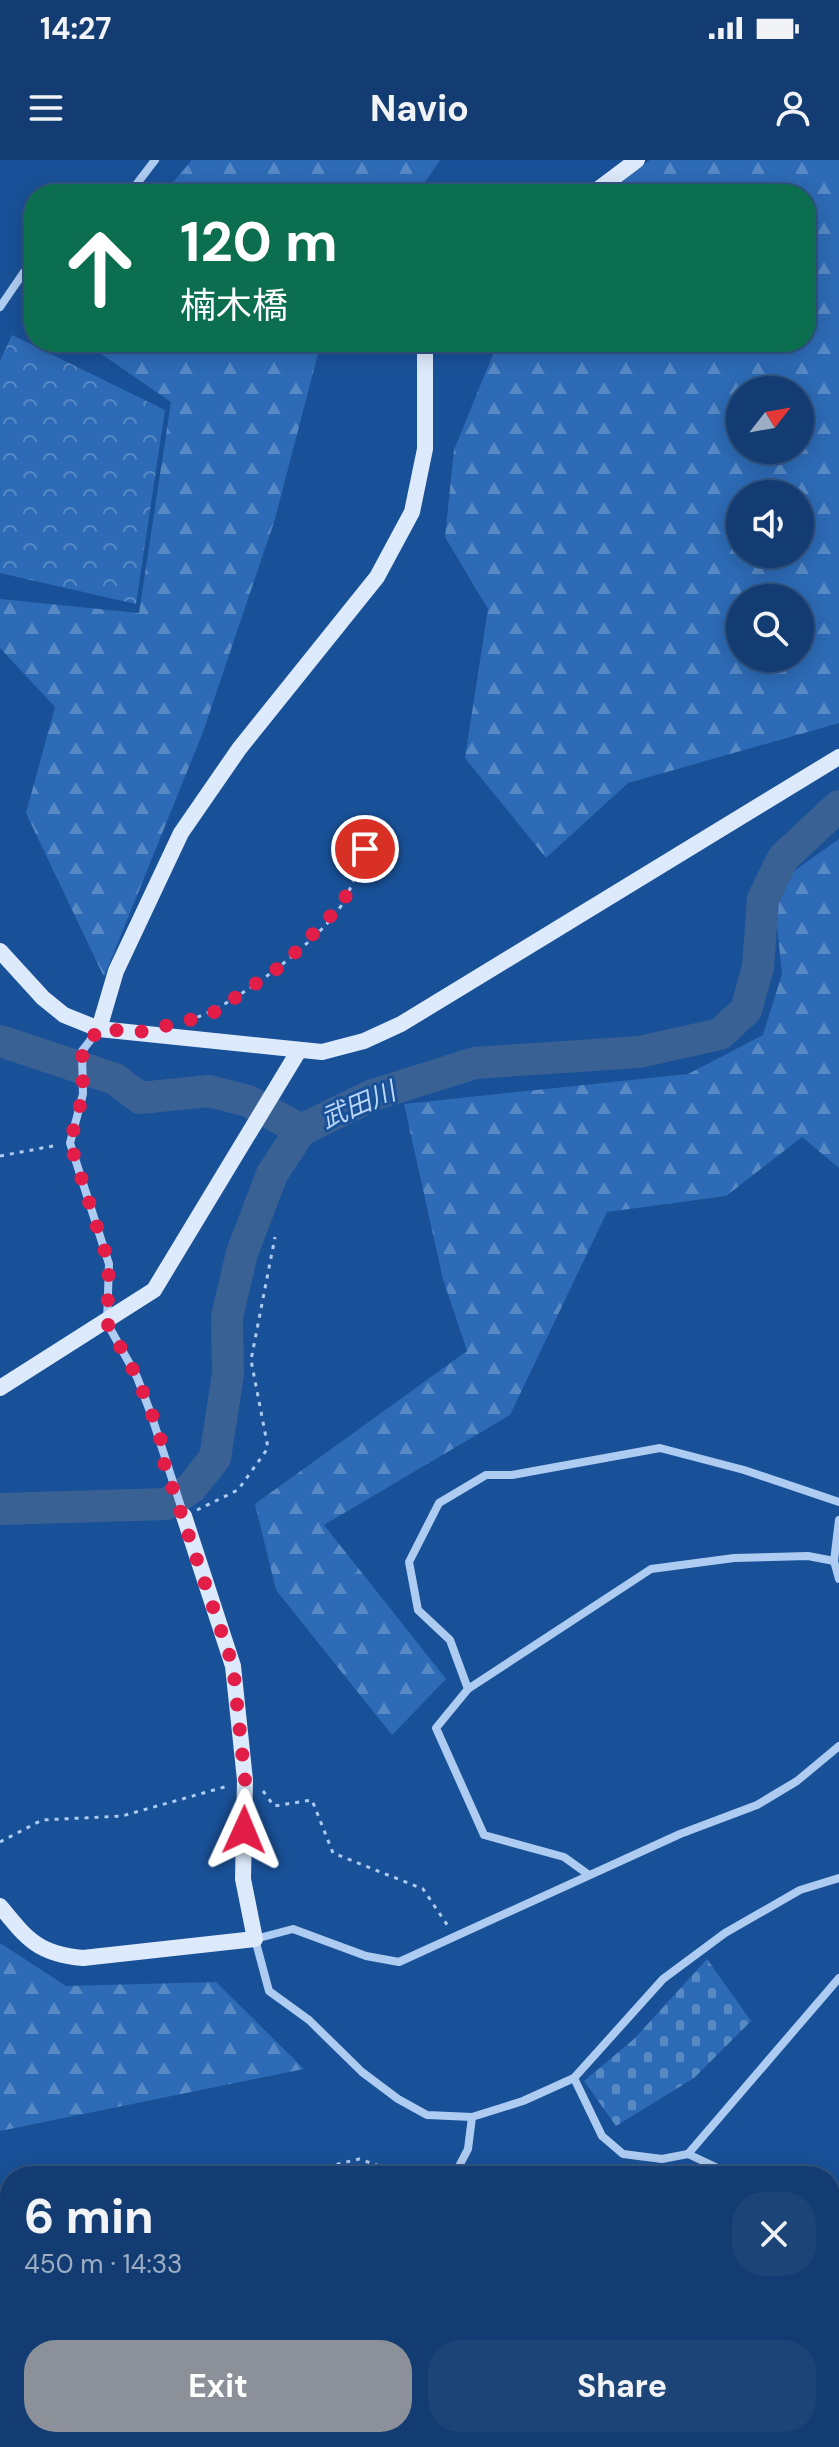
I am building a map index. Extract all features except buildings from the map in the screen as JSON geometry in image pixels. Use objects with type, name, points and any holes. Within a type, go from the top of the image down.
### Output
[{"type":"street","points":[[137,184],[155,160]]},
{"type":"street","points":[[605,184],[637,160]]},
{"type":"street","points":[[0,307],[24,272]]},
{"type":"street","points":[[425,352],[425,449],[412,512],[377,577],[239,749],[181,833],[116,971],[99,1029],[82,1051],[83,1094],[70,1143],[109,1264],[107,1323],[137,1377],[160,1435],[163,1460],[233,1666],[245,1780],[243,1879],[269,1991],[309,2020],[362,2072],[427,2115],[472,2117],[523,2101],[574,2078],[663,1979],[725,1933],[800,1890],[839,1878]]},
{"type":"street","points":[[4,960],[64,1015],[99,1029],[298,1052],[341,1049],[401,1024],[839,757]]},
{"type":"street","points":[[0,1388],[107,1323],[154,1290],[298,1052]]},
{"type":"street","points":[[468,1689],[450,1640],[418,1610],[409,1562],[439,1503],[486,1475],[512,1475],[660,1448],[744,1470],[839,1502]]},
{"type":"street","points":[[839,1520],[834,1561],[839,1579]]},
{"type":"street","points":[[589,1875],[564,1857],[484,1835],[436,1728],[468,1689],[651,1569],[734,1558],[808,1556],[834,1561]]},
{"type":"street","points":[[0,1906],[31,1944],[62,1956],[83,1958],[255,1939],[293,1929],[366,1956],[399,1962],[457,1939],[680,1834],[757,1805],[797,1781],[839,1746]]},
{"type":"street","points":[[688,2154],[839,1978]]},
{"type":"street","points":[[574,2078],[602,2136],[623,2154],[662,2159],[688,2154],[714,2166]]},
{"type":"street","points":[[459,2166],[468,2149],[472,2117]]},
{"type":"path","points":[[182,1022],[210,1015],[284,964],[343,903],[365,849]]},
{"type":"path","points":[[0,1156],[70,1143]]},
{"type":"path","points":[[184,1516],[238,1490],[268,1448],[251,1360],[275,1237]]},
{"type":"path","points":[[0,1842],[42,1820],[122,1816],[253,1777],[274,1806],[312,1800],[333,1853],[423,1889],[457,1939]]},
{"type":"path","points":[[330,2166],[359,2159],[380,2166]]},
{"type":"green space","points":[[192,160],[440,160],[424,184],[172,184]]},
{"type":"green space","points":[[650,160],[839,160],[839,723],[628,783],[546,858],[465,758],[488,609],[445,537],[454,450],[494,352],[816,352],[816,184],[620,184]]},
{"type":"green space","points":[[12,335],[24,341],[24,352],[47,352],[165,410],[136,604],[0,573],[0,361]]},
{"type":"green space","points":[[98,352],[318,352],[275,519],[203,732],[104,977],[26,813],[55,707],[0,648],[0,599],[139,613],[171,402]]},
{"type":"green space","points":[[839,839],[839,1168],[802,1137],[726,1196],[607,1212],[510,1415],[324,1525],[446,1679],[392,1735],[276,1590],[255,1504],[467,1351],[443,1279],[404,1104],[688,1074],[763,1035],[782,974],[773,886]]},
{"type":"green space","points":[[0,1943],[66,1986],[216,1982],[304,2069],[0,2131]]},
{"type":"green space","points":[[707,1959],[751,2021],[694,2078],[616,2126],[584,2081],[634,2039]]},
{"type":"waterway","name":"武田川","points":[[0,1509],[167,1504],[191,1488],[215,1458],[228,1374],[227,1317],[242,1253],[272,1174],[301,1130],[373,1095],[475,1063],[639,1052],[720,1034],[746,1010],[758,967],[763,899],[783,858],[839,806]]},
{"type":"waterway","points":[[0,1041],[115,1079],[140,1098],[209,1091],[248,1101],[301,1130]]},
{"type":"route","points":[[244,1830],[245,1780],[233,1666],[163,1460],[160,1435],[137,1377],[107,1323],[109,1264],[70,1143],[83,1094],[82,1051],[99,1029],[140,1032],[210,1015],[284,964],[343,903],[365,849]]}]
